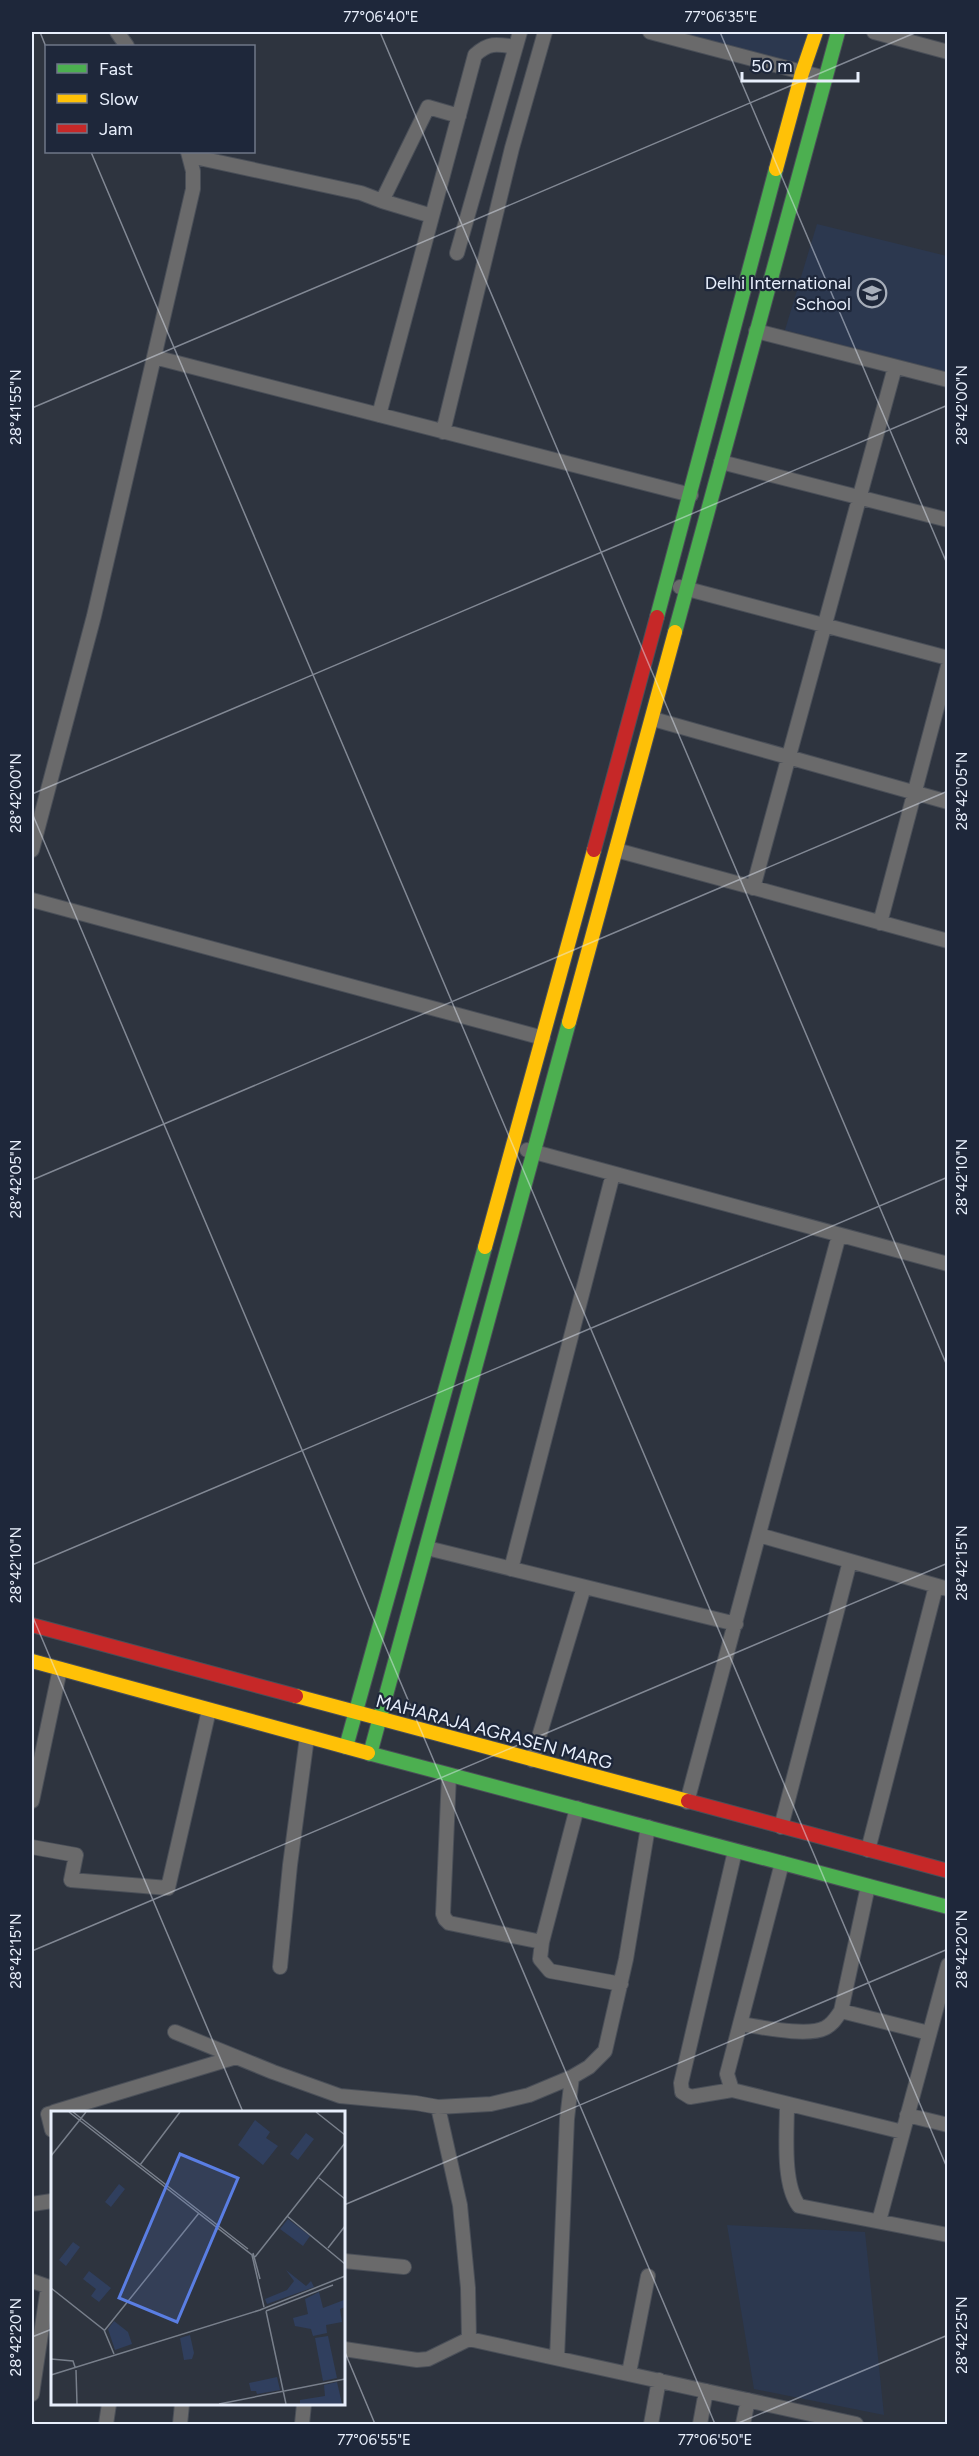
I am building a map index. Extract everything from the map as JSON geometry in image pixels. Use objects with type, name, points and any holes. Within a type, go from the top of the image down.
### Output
[{"type":"street","points":[[117,32],[126,45]]},
{"type":"street","points":[[457,254],[520,32]]},
{"type":"street","points":[[443,432],[512,148],[545,32]]},
{"type":"street","points":[[650,32],[825,78]]},
{"type":"street","points":[[346,1747],[667,584],[802,73],[816,32]]},
{"type":"street","points":[[370,1754],[838,32]]},
{"type":"street","points":[[874,32],[947,51]]},
{"type":"street","points":[[379,415],[475,55],[484,46],[494,43],[515,47]]},
{"type":"street","points":[[382,201],[428,107],[459,116]]},
{"type":"street","points":[[32,850],[94,616],[193,189],[194,171],[189,154],[361,193],[432,216]]},
{"type":"street","points":[[756,331],[948,380]]},
{"type":"street","points":[[154,357],[691,495]]},
{"type":"street","points":[[753,888],[895,367]]},
{"type":"street","points":[[721,462],[948,520]]},
{"type":"street","points":[[667,584],[948,658]]},
{"type":"street","points":[[880,923],[948,666]]},
{"type":"street","points":[[653,719],[948,802]]},
{"type":"street","points":[[616,850],[948,941]]},
{"type":"street","points":[[32,900],[543,1038]]},
{"type":"street","points":[[513,1146],[948,1264]]},
{"type":"street","points":[[511,1569],[613,1173]]},
{"type":"street","points":[[687,1802],[839,1235]]},
{"type":"street","points":[[759,1535],[942,1587],[868,1850]]},
{"type":"street","points":[[426,1548],[736,1624]]},
{"type":"street","points":[[781,1827],[850,1561]]},
{"type":"street","points":[[532,1760],[584,1587]]},
{"type":"street","name":"MAHARAJA AGRASEN MARG","points":[[32,1625],[378,1720],[948,1871]]},
{"type":"street","points":[[32,1661],[370,1754],[948,1907]]},
{"type":"street","points":[[32,1801],[60,1669]]},
{"type":"street","points":[[32,1847],[76,1855],[71,1880],[168,1888],[209,1710]]},
{"type":"street","points":[[280,1967],[290,1864],[307,1737]]},
{"type":"street","points":[[449,1775],[444,1919],[449,1923],[542,1942]]},
{"type":"street","points":[[577,1808],[542,1942],[540,1959],[550,1971],[621,1984]]},
{"type":"street","points":[[176,2032],[340,2096],[438,2107],[491,2104],[529,2095],[572,2077],[589,2067],[605,2051],[621,1984],[648,1827]]},
{"type":"street","points":[[735,1851],[681,2084],[682,2092],[690,2097],[732,2090],[903,2132]]},
{"type":"street","points":[[732,2090],[727,2074],[782,1863]]},
{"type":"street","points":[[740,2024],[804,2031],[823,2030],[832,2024],[841,2011],[868,1886]]},
{"type":"street","points":[[879,2221],[929,2033],[941,2017],[948,1965]]},
{"type":"street","points":[[841,2011],[929,2033]]},
{"type":"street","points":[[60,2111],[236,2057]]},
{"type":"street","points":[[557,2358],[567,2119],[572,2077]]},
{"type":"street","points":[[787,2104],[789,2181],[792,2197],[799,2206],[948,2235]]},
{"type":"street","points":[[438,2107],[460,2205],[468,2288],[469,2339]]},
{"type":"street","points":[[51,2113],[48,2114],[51,2126]]},
{"type":"street","points":[[907,2115],[948,2126]]},
{"type":"street","points":[[32,2204],[51,2201]]},
{"type":"street","points":[[345,2261],[404,2267]]},
{"type":"street","points":[[629,2373],[648,2276]]},
{"type":"street","points":[[32,2281],[50,2288],[32,2394]]},
{"type":"street","points":[[345,2349],[417,2360],[428,2359],[469,2339],[856,2424]]},
{"type":"street","points":[[651,2424],[659,2380]]},
{"type":"street","points":[[700,2424],[706,2391]]},
{"type":"street","points":[[743,2424],[748,2400]]},
{"type":"street","points":[[106,2424],[108,2405]]},
{"type":"street","points":[[180,2424],[182,2405]]},
{"type":"street","points":[[302,2424],[304,2405]]},
{"type":"shaded area","points":[[657,32],[809,32],[800,67]]},
{"type":"shaded area","name":"Delhi International School","points":[[817,224],[947,256],[947,372],[785,330]]},
{"type":"shaded area","points":[[727,2225],[865,2232],[884,2415],[754,2389]]},
{"type":"traffic: fast","points":[[675,632],[838,32]]},
{"type":"traffic: fast","points":[[657,617],[776,169]]},
{"type":"traffic: fast","points":[[370,1754],[569,1022]]},
{"type":"traffic: fast","points":[[346,1747],[485,1247]]},
{"type":"traffic: fast","points":[[368,1753],[948,1907]]},
{"type":"traffic: slow","points":[[776,169],[802,73],[816,32]]},
{"type":"traffic: slow","points":[[569,1022],[675,632]]},
{"type":"traffic: slow","points":[[485,1247],[594,850]]},
{"type":"traffic: slow","points":[[32,1661],[368,1753]]},
{"type":"traffic: slow","points":[[296,1696],[688,1801]]},
{"type":"traffic: jam","points":[[594,850],[657,617]]},
{"type":"traffic: jam","points":[[32,1625],[296,1696]]},
{"type":"traffic: jam","points":[[688,1801],[948,1871]]},
{"type":"place","name":"Delhi International School","points":[[872,293]]}]
